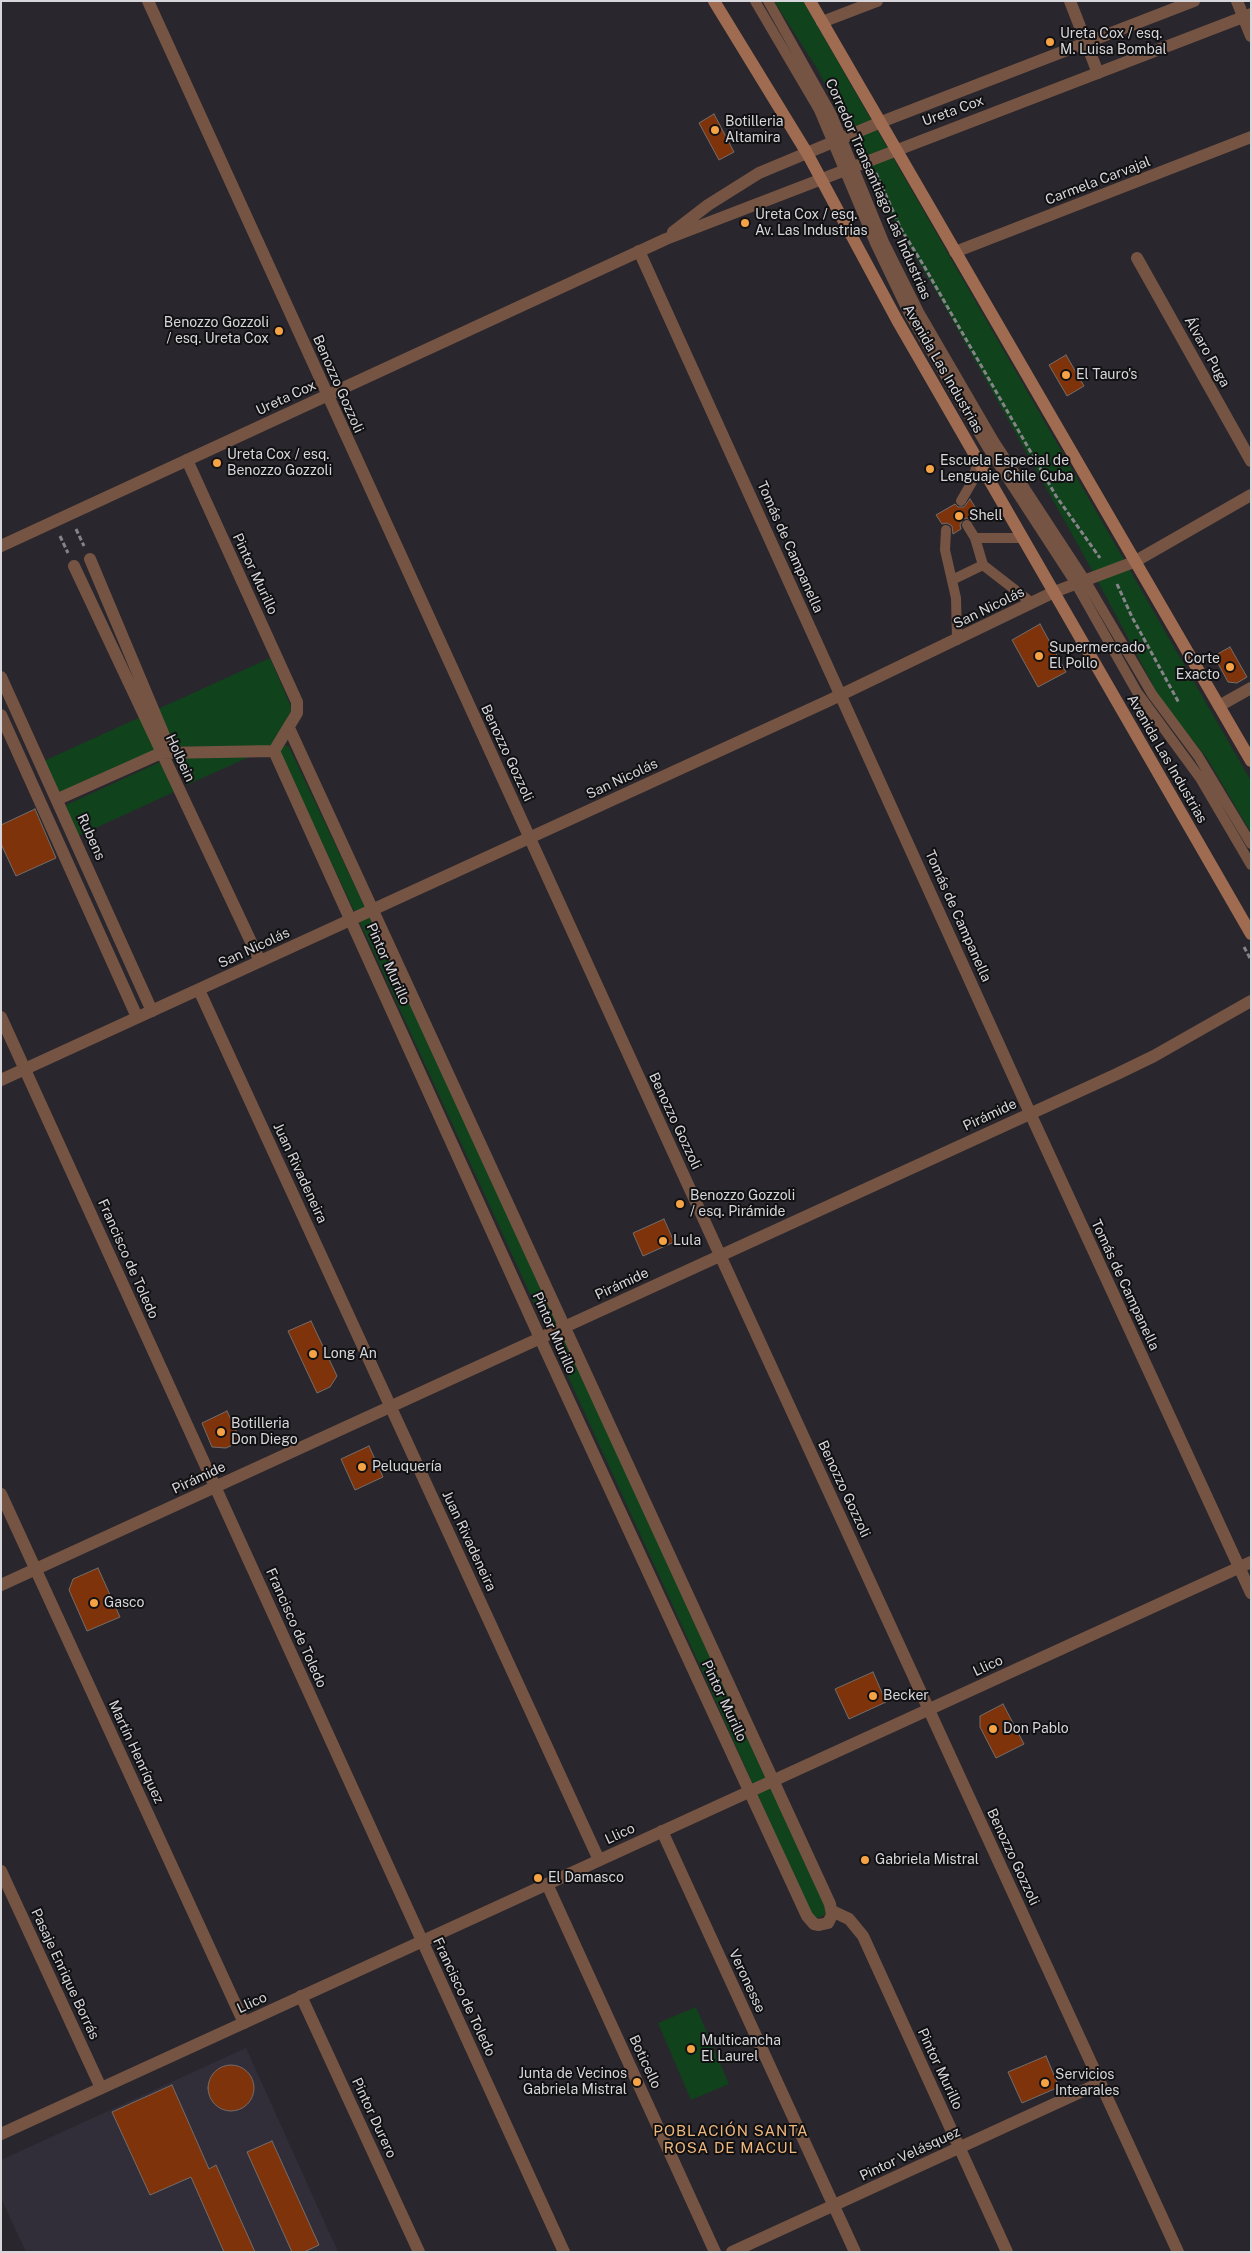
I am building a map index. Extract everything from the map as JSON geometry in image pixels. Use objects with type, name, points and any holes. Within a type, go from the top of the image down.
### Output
[{"type":"main road","name":"Avenida Las Industrias","points":[[714,1],[807,153],[893,312],[1251,934]]},
{"type":"main road","points":[[810,1],[1251,761]]},
{"type":"street","name":"Benozzo Gozzoli","points":[[148,1],[529,838],[1178,2252]]},
{"type":"street","points":[[822,22],[877,1]]},
{"type":"street","points":[[1070,1],[1098,73]]},
{"type":"street","name":"Ureta Cox","points":[[666,239],[708,205],[759,173],[881,122],[1194,1]]},
{"type":"street","points":[[1237,1],[1247,15],[1251,36]]},
{"type":"street","name":"Ureta Cox","points":[[2,544],[69,515],[666,239],[821,180],[897,148],[1247,15]]},
{"type":"street","name":"Carmela Carvajal","points":[[955,252],[1251,137]]},
{"type":"street","name":"Tomás de Campanella","points":[[639,251],[1030,1113],[1251,1593]]},
{"type":"street","name":"Álvaro Puga","points":[[1137,258],[1251,461]]},
{"type":"street","name":"Pintor Murillo","points":[[187,460],[297,702],[297,713],[274,751],[540,1338],[749,1792],[810,1921],[814,1924],[824,1924],[831,1919],[832,1911],[289,728]]},
{"type":"street","name":"San Nicolás","points":[[1,1080],[841,695],[1054,592],[1134,562],[1251,496]]},
{"type":"street","name":"Holbein","points":[[90,559],[166,753]]},
{"type":"street","name":"Holbein","points":[[74,566],[166,753],[260,962]]},
{"type":"street","name":"Rubens","points":[[1,677],[58,799],[152,1011]]},
{"type":"street","points":[[1219,706],[1251,688]]},
{"type":"street","points":[[1,715],[137,1017]]},
{"type":"street","points":[[58,799],[166,753],[274,751]]},
{"type":"street","name":"Juan Rivadeneira","points":[[199,990],[599,1860]]},
{"type":"street","name":"Pirámide","points":[[1,1585],[1154,1056],[1251,1002]]},
{"type":"street","name":"Francisco de Toledo","points":[[1,1017],[564,2252]]},
{"type":"street","name":"Martín Henríquez","points":[[1,1494],[244,2023]]},
{"type":"street","name":"Llico","points":[[1,2134],[1251,1562]]},
{"type":"street","name":"Veronesse","points":[[662,1831],[855,2252]]},
{"type":"street","name":"Pasaje Enrique Borrás","points":[[1,1871],[101,2088]]},
{"type":"street","name":"Boticello","points":[[547,1884],[715,2252]]},
{"type":"street","name":"Pintor Murillo","points":[[832,1911],[849,1919],[859,1930],[1008,2252]]},
{"type":"street","name":"Pintor Durero","points":[[301,1996],[419,2252]]},
{"type":"street","name":"Pintor Velásquez","points":[[732,2252],[1100,2083]]},
{"type":"lane","name":"Corredor Transantiago Las Industrias","points":[[756,1],[838,140]]},
{"type":"lane","name":"Corredor Transantiago Las Industrias","points":[[768,1],[812,76],[850,168],[874,242],[909,314],[991,454],[1081,582],[1152,694],[1198,756],[1251,844]]},
{"type":"lane","points":[[961,500],[972,482],[978,461]]},
{"type":"lane","points":[[967,525],[974,538],[983,565],[1032,603]]},
{"type":"lane","points":[[946,530],[945,550],[956,598],[957,640]]},
{"type":"lane","points":[[974,538],[1022,538]]},
{"type":"lane","points":[[952,580],[983,565]]},
{"type":"lane","name":"Corredor Transantiago Las Industrias","points":[[1081,582],[1137,692],[1200,778],[1251,864]]},
{"type":"path","points":[[872,159],[878,179],[901,230],[924,266],[1056,496],[1109,571],[1182,708]]},
{"type":"path","points":[[69,515],[90,559]]},
{"type":"path","points":[[53,522],[74,566]]},
{"type":"shaded area","points":[[246,2048],[338,2252],[26,2252],[1,2198],[1,2160]]},
{"type":"green space","points":[[774,1],[803,1],[1251,781],[1251,833],[1207,758],[1162,702],[1087,561],[941,300],[869,177],[818,70]]},
{"type":"green space","points":[[270,658],[292,709],[271,749],[165,746],[60,795],[44,761]]},
{"type":"green space","points":[[285,745],[289,747],[429,1042],[825,1904],[825,1915],[817,1918],[811,1914],[674,1608],[369,942],[279,752]]},
{"type":"green space","points":[[174,756],[249,757],[187,785]]},
{"type":"green space","points":[[160,762],[174,792],[78,836],[64,806]]},
{"type":"green space","points":[[696,2007],[729,2084],[691,2100],[658,2023]]},
{"type":"building","points":[[714,114],[734,152],[719,160],[699,123]]},
{"type":"building","name":"El Tauro's","points":[[1066,355],[1084,386],[1067,396],[1049,365]]},
{"type":"building","name":"Shell","points":[[970,499],[981,517],[973,522],[967,518],[963,519],[960,525],[961,529],[953,534],[952,526],[947,523],[942,524],[936,515],[955,504],[958,507],[964,507]]},
{"type":"building","name":"Supermercado El Pollo","points":[[1040,624],[1066,672],[1038,687],[1012,640]]},
{"type":"building","name":"Corte Exacto","points":[[1230,647],[1247,677],[1237,683],[1228,682],[1214,656]]},
{"type":"building","points":[[35,809],[56,858],[16,876],[1,844],[1,825]]},
{"type":"building","points":[[664,1219],[674,1242],[643,1256],[633,1233]]},
{"type":"building","name":"Long An","points":[[311,1321],[337,1376],[330,1387],[317,1393],[288,1331]]},
{"type":"building","name":"Botilleria Don Diego","points":[[227,1411],[241,1441],[226,1448],[212,1447],[202,1423]]},
{"type":"building","points":[[369,1446],[383,1477],[355,1490],[341,1459]]},
{"type":"building","name":"Gasco","points":[[98,1568],[120,1617],[87,1631],[69,1590],[73,1579]]},
{"type":"building","points":[[873,1672],[886,1702],[849,1719],[835,1689]]},
{"type":"building","points":[[1003,1704],[1024,1744],[996,1758],[980,1727],[980,1716]]},
{"type":"building","points":[[1046,2056],[1059,2087],[1022,2103],[1008,2072]]},
{"type":"building","points":[[231,2065],[244,2069],[250,2075],[254,2088],[250,2101],[244,2107],[231,2111],[218,2107],[212,2101],[208,2088],[212,2075],[218,2069]]},
{"type":"building","points":[[172,2085],[209,2169],[216,2165],[255,2252],[224,2252],[191,2177],[150,2195],[112,2112]]},
{"type":"building","points":[[272,2141],[319,2245],[304,2252],[292,2252],[247,2152]]},
{"type":"place","name":"Ureta Cox / esq. M. Luisa Bombal","points":[[1050,42]]},
{"type":"place","name":"Botilleria Altamira","points":[[715,130]]},
{"type":"place","name":"Ureta Cox / esq. Av. Las Industrias","points":[[745,223]]},
{"type":"place","name":"Benozzo Gozzoli / esq. Ureta Cox","points":[[279,331]]},
{"type":"place","name":"El Tauro's","points":[[1066,375]]},
{"type":"place","name":"Ureta Cox / esq. Benozzo Gozzoli","points":[[217,463]]},
{"type":"place","name":"Escuela Especial de Lenguaje Chile Cuba","points":[[930,469]]},
{"type":"place","name":"Shell","points":[[959,516]]},
{"type":"place","name":"Supermercado El Pollo","points":[[1039,656]]},
{"type":"place","name":"Corte Exacto","points":[[1230,667]]},
{"type":"place","name":"Benozzo Gozzoli / esq. Pirámide","points":[[680,1204]]},
{"type":"place","name":"Lula","points":[[663,1241]]},
{"type":"place","name":"Long An","points":[[313,1354]]},
{"type":"place","name":"Botilleria Don Diego","points":[[221,1432]]},
{"type":"place","name":"Peluquería","points":[[362,1467]]},
{"type":"place","name":"Gasco","points":[[94,1603]]},
{"type":"place","name":"Becker","points":[[873,1696]]},
{"type":"place","name":"Don Pablo","points":[[993,1729]]},
{"type":"place","name":"Gabriela Mistral","points":[[865,1860]]},
{"type":"place","name":"El Damasco","points":[[538,1878]]},
{"type":"place","name":"Multicancha El Laurel","points":[[691,2049]]},
{"type":"place","name":"Junta de Vecinos Gabriela Mistral","points":[[637,2082]]},
{"type":"place","name":"Servicios Intearales","points":[[1045,2083]]},
{"type":"district","name":"POBLACIÓN SANTA ROSA DE MACUL","points":[[731,2140]]}]
